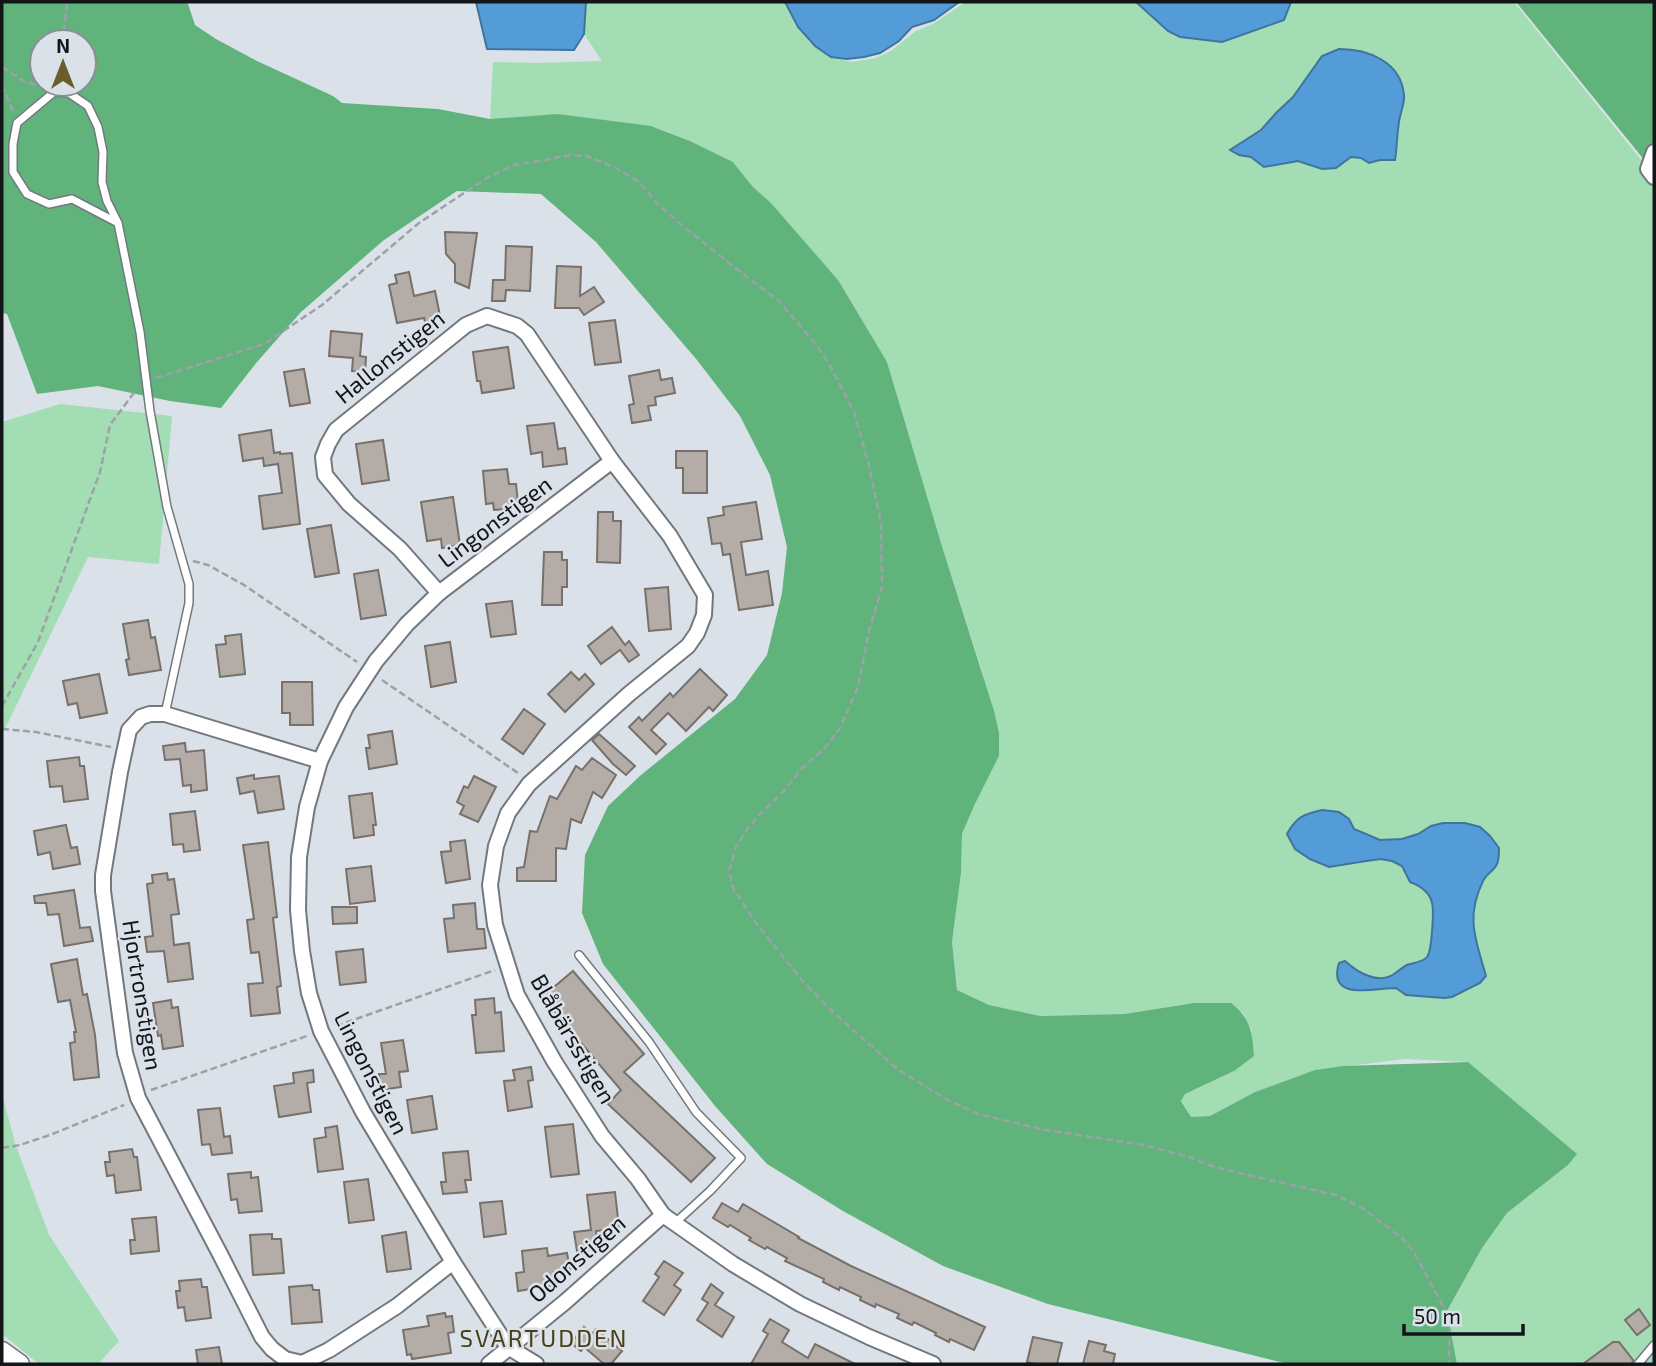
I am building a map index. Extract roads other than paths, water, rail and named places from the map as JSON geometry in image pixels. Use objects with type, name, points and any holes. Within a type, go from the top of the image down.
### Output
[{"type":"street","points":[[1654,152],[1648,169],[1654,177]]},
{"type":"street","name":"Hallonstigen","points":[[439,593],[400,549],[349,504],[325,475],[323,457],[336,430],[466,325],[487,316],[517,326],[527,334],[612,461]]},
{"type":"street","name":"Lingonstigen","points":[[536,1364],[508,1347],[453,1262],[363,1112],[321,1031],[309,993],[302,951],[298,910],[299,857],[307,807],[320,761],[346,707],[376,660],[439,593],[612,461]]},
{"type":"street","name":"Blåbärsstigen","points":[[612,461],[670,537],[705,595],[704,615],[688,646],[629,694],[529,784],[508,813],[496,846],[490,886],[495,925],[517,995],[602,1136],[668,1219],[733,1264],[800,1304],[933,1364]]},
{"type":"street","name":"Hjortronstigen","points":[[165,714],[150,714],[141,718],[129,730],[103,875],[125,1053],[138,1098],[262,1337],[285,1359],[302,1363],[329,1350],[397,1306],[453,1262]]},
{"type":"street","points":[[165,714],[320,761]]},
{"type":"street","name":"Odonstigen","points":[[489,1364],[668,1219]]},
{"type":"street","points":[[2,1351],[20,1364]]},
{"type":"lane","points":[[118,223],[72,199],[50,204],[27,194],[13,172],[13,144],[17,123],[54,92],[69,93],[88,106],[98,127],[103,152],[102,182],[107,201],[118,223],[140,332],[167,508],[188,584],[189,603],[165,714]]},
{"type":"lane","points":[[579,955],[649,1042],[696,1112],[741,1158],[710,1191],[668,1219]]},
{"type":"lane","points":[[1638,1364],[1654,1345]]},
{"type":"water","points":[[476,2],[586,2],[584,34],[574,50],[487,49]]},
{"type":"water","points":[[785,2],[959,2],[934,20],[912,27],[899,41],[880,53],[847,59],[831,57],[815,46],[798,27]]},
{"type":"water","points":[[1136,2],[1291,2],[1284,20],[1222,42],[1180,37],[1168,31]]},
{"type":"water","points":[[1339,49],[1361,51],[1381,59],[1397,73],[1404,98],[1395,160],[1369,163],[1361,158],[1351,157],[1336,168],[1322,169],[1298,161],[1264,167],[1251,157],[1230,150],[1261,130],[1293,97],[1322,56]]},
{"type":"water","points":[[1322,810],[1339,812],[1349,819],[1354,829],[1380,840],[1402,839],[1443,823],[1465,823],[1480,827],[1490,836],[1499,848],[1498,860],[1483,881],[1474,906],[1473,918],[1486,976],[1480,983],[1452,997],[1444,998],[1406,995],[1396,988],[1355,990],[1340,983],[1337,975],[1339,963],[1345,961],[1362,973],[1381,978],[1425,959],[1429,953],[1433,907],[1427,893],[1410,882],[1402,866],[1392,861],[1381,859],[1329,867],[1295,849],[1287,834],[1290,828],[1301,817]]},
{"type":"district","name":"SVARTUDDEN","points":[[544,1339]]}]
